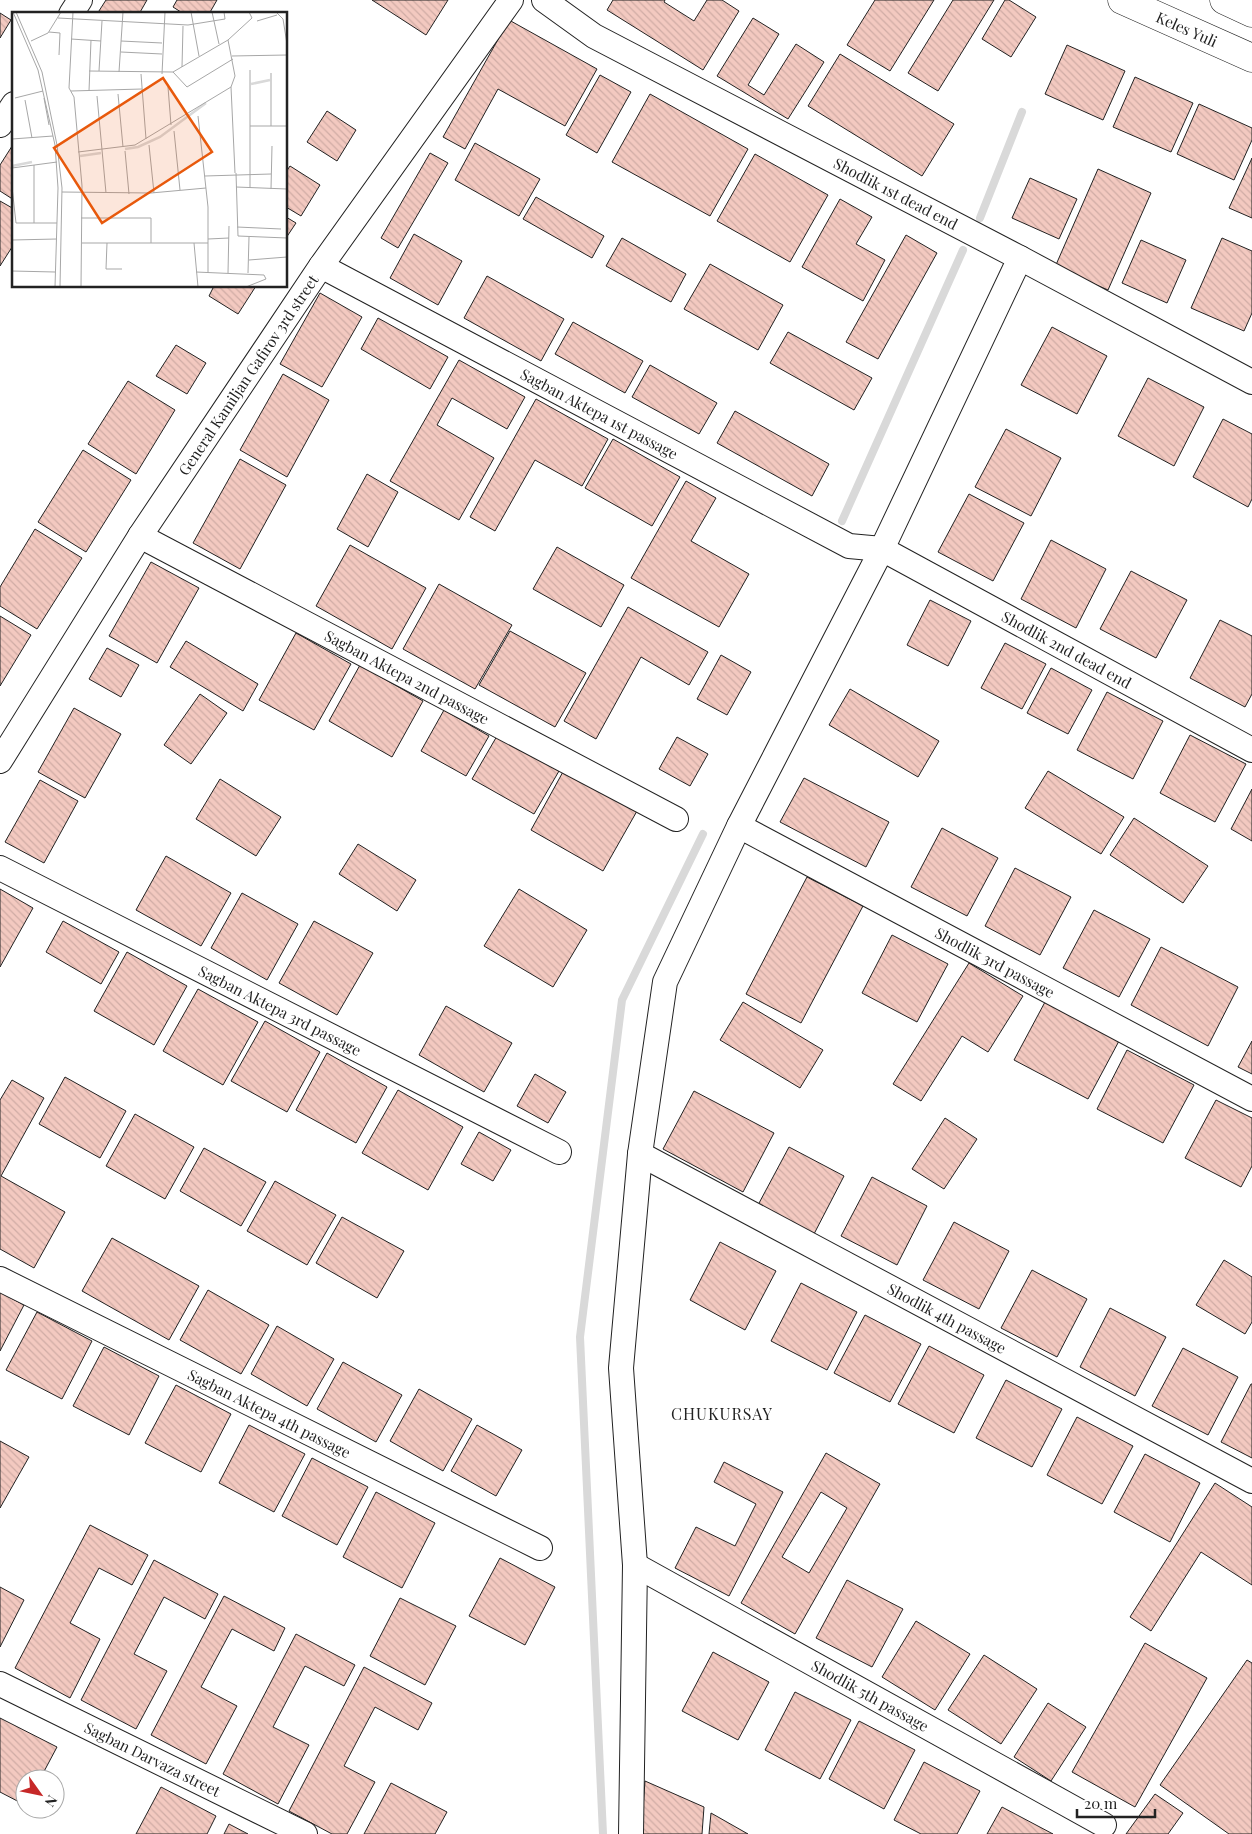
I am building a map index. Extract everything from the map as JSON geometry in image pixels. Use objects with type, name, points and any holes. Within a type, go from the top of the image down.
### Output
[{"type":"main road","name":"Keles Yuli","points":[[1122,0],[1252,58]]},
{"type":"main road","points":[[1224,0],[1252,13]]},
{"type":"street","points":[[73,12],[80,0]]},
{"type":"street","name":"General Kamiljan Gafirov 3rd street","points":[[0,761],[140,536],[321,266],[512,0]]},
{"type":"street","name":"Shodlik 1st dead end","points":[[544,0],[594,36],[1020,258],[1252,382]]},
{"type":"street","points":[[0,125],[12,107]]},
{"type":"street","points":[[631,1834],[635,1565],[621,1368],[640,1154],[665,982],[739,826],[882,550],[1020,258]]},
{"type":"street","name":"Sagban Aktepa 1st passage","points":[[321,266],[849,546],[882,550]]},
{"type":"street","name":"Sagban Aktepa 2nd passage","points":[[140,536],[676,820]]},
{"type":"street","name":"Shodlik 2nd dead end","points":[[882,550],[1252,750]]},
{"type":"street","name":"Shodlik 3rd passage","points":[[739,826],[1252,1099]]},
{"type":"street","name":"Sagban Aktepa 3rd passage","points":[[0,868],[559,1152]]},
{"type":"street","name":"Shodlik 4th passage","points":[[640,1154],[1252,1481]]},
{"type":"street","name":"Sagban Aktepa 4th passage","points":[[0,1279],[540,1548]]},
{"type":"street","name":"Shodlik 5th passage","points":[[635,1565],[1104,1825]]},
{"type":"street","name":"Sagban Darvaza street","points":[[0,1684],[305,1834]]},
{"type":"building","points":[[106,0],[147,0],[140,12],[98,12]]},
{"type":"building","points":[[177,0],[217,0],[210,12],[181,12],[173,7]]},
{"type":"building","points":[[372,0],[448,0],[426,35]]},
{"type":"building","points":[[613,0],[665,0],[664,2],[694,21],[707,0],[722,0],[739,11],[703,70],[607,10]]},
{"type":"building","points":[[875,0],[934,0],[890,71],[847,45]]},
{"type":"building","points":[[953,0],[994,0],[938,91],[908,73]]},
{"type":"building","points":[[1005,0],[1009,0],[1036,17],[1011,57],[982,39]]},
{"type":"building","points":[[0,13],[11,20],[0,38]]},
{"type":"building","points":[[753,18],[779,34],[748,85],[764,95],[796,44],[824,62],[788,119],[717,76]]},
{"type":"building","points":[[509,20],[597,69],[565,126],[498,89],[465,149],[443,137]]},
{"type":"building","points":[[1067,45],[1125,71],[1103,120],[1045,94]]},
{"type":"building","points":[[840,54],[954,124],[922,176],[808,106]]},
{"type":"building","points":[[600,75],[631,92],[597,153],[566,135]]},
{"type":"building","points":[[1135,77],[1193,103],[1171,152],[1113,127]]},
{"type":"building","points":[[650,94],[748,149],[710,216],[612,162]]},
{"type":"building","points":[[1199,104],[1252,128],[1252,140],[1234,180],[1177,154]]},
{"type":"building","points":[[327,111],[356,130],[337,161],[307,142]]},
{"type":"building","points":[[475,143],[540,179],[519,216],[455,180]]},
{"type":"building","points":[[12,146],[12,199],[0,191],[0,165]]},
{"type":"building","points":[[430,153],[448,163],[398,248],[381,238]]},
{"type":"building","points":[[755,154],[828,195],[790,262],[717,221]]},
{"type":"building","points":[[1252,158],[1252,218],[1229,208]]},
{"type":"building","points":[[290,166],[320,185],[301,216],[288,208],[288,169]]},
{"type":"building","points":[[1098,169],[1151,193],[1108,290],[1055,267]]},
{"type":"building","points":[[1030,178],[1077,199],[1059,239],[1012,218]]},
{"type":"building","points":[[536,197],[604,236],[592,258],[523,219]]},
{"type":"building","points":[[840,199],[872,217],[856,244],[885,260],[863,301],[802,267]]},
{"type":"building","points":[[0,201],[12,208],[12,247],[0,266]]},
{"type":"building","points":[[288,218],[296,223],[288,235]]},
{"type":"building","points":[[414,234],[462,261],[438,305],[390,278]]},
{"type":"building","points":[[906,235],[937,253],[878,359],[846,342]]},
{"type":"building","points":[[622,238],[686,274],[671,302],[606,266]]},
{"type":"building","points":[[1222,238],[1252,251],[1252,313],[1244,331],[1191,308]]},
{"type":"building","points":[[1141,240],[1186,260],[1167,303],[1122,283]]},
{"type":"building","points":[[710,264],[783,305],[758,350],[684,309]]},
{"type":"building","points":[[487,276],[564,319],[541,361],[464,318]]},
{"type":"building","points":[[213,288],[255,288],[238,314],[209,296]]},
{"type":"building","points":[[320,293],[362,317],[322,387],[280,364]]},
{"type":"building","points":[[378,318],[448,357],[430,389],[361,349]]},
{"type":"building","points":[[573,322],[643,361],[625,393],[555,354]]},
{"type":"building","points":[[1052,327],[1107,356],[1077,414],[1021,385]]},
{"type":"building","points":[[788,332],[872,378],[854,410],[770,363]]},
{"type":"building","points":[[176,345],[206,363],[187,394],[156,376]]},
{"type":"building","points":[[459,360],[525,397],[507,429],[452,398],[437,425],[494,458],[459,520],[390,481]]},
{"type":"building","points":[[650,365],[717,403],[699,434],[632,397]]},
{"type":"building","points":[[283,374],[329,400],[287,477],[240,450]]},
{"type":"building","points":[[1148,378],[1204,407],[1174,466],[1118,436]]},
{"type":"building","points":[[128,381],[175,410],[136,474],[88,444]]},
{"type":"building","points":[[536,399],[608,439],[582,486],[535,460],[495,531],[470,517]]},
{"type":"building","points":[[735,411],[829,464],[812,496],[717,443]]},
{"type":"building","points":[[1223,419],[1252,434],[1252,499],[1248,507],[1193,477]]},
{"type":"building","points":[[1006,429],[1061,458],[1031,516],[975,487]]},
{"type":"building","points":[[613,439],[680,477],[652,526],[585,488]]},
{"type":"building","points":[[83,450],[131,480],[86,552],[38,522]]},
{"type":"building","points":[[240,459],[286,485],[240,569],[193,543]]},
{"type":"building","points":[[367,474],[398,492],[368,547],[337,529]]},
{"type":"building","points":[[686,481],[716,498],[691,541],[749,574],[719,627],[631,578]]},
{"type":"building","points":[[969,494],[1024,523],[993,581],[938,552]]},
{"type":"building","points":[[35,529],[82,558],[37,629],[0,606],[0,587]]},
{"type":"building","points":[[1051,540],[1106,569],[1076,628],[1021,599]]},
{"type":"building","points":[[350,545],[426,588],[392,649],[316,606]]},
{"type":"building","points":[[557,547],[624,585],[601,627],[533,589]]},
{"type":"building","points":[[151,562],[199,588],[157,663],[109,636]]},
{"type":"building","points":[[1131,571],[1187,600],[1156,658],[1100,629]]},
{"type":"building","points":[[439,584],[512,625],[475,689],[403,649]]},
{"type":"building","points":[[930,600],[971,621],[948,666],[907,645]]},
{"type":"building","points":[[628,607],[708,652],[689,685],[641,657],[596,739],[564,721]]},
{"type":"building","points":[[0,616],[31,635],[0,686]]},
{"type":"building","points":[[1220,620],[1252,636],[1252,694],[1245,707],[1190,678]]},
{"type":"building","points":[[510,631],[586,673],[555,727],[479,685]]},
{"type":"building","points":[[296,633],[351,664],[314,730],[259,700]]},
{"type":"building","points":[[186,641],[258,684],[243,711],[170,667]]},
{"type":"building","points":[[1005,643],[1046,664],[1022,709],[981,688]]},
{"type":"building","points":[[107,648],[139,665],[121,697],[89,679]]},
{"type":"building","points":[[721,655],[751,672],[727,715],[697,699]]},
{"type":"building","points":[[360,665],[423,701],[392,757],[329,721]]},
{"type":"building","points":[[1051,668],[1092,690],[1068,734],[1027,713]]},
{"type":"building","points":[[850,689],[939,741],[918,777],[829,725]]},
{"type":"building","points":[[1107,692],[1163,721],[1133,779],[1077,750]]},
{"type":"building","points":[[200,694],[227,713],[191,764],[164,745]]},
{"type":"building","points":[[74,708],[121,734],[85,798],[38,772]]},
{"type":"building","points":[[444,710],[489,736],[466,776],[421,751]]},
{"type":"building","points":[[1190,735],[1246,764],[1215,822],[1160,793]]},
{"type":"building","points":[[497,736],[559,771],[534,814],[472,779]]},
{"type":"building","points":[[677,737],[708,754],[690,786],[659,769]]},
{"type":"building","points":[[564,770],[637,811],[603,871],[531,830]]},
{"type":"building","points":[[1048,771],[1124,817],[1101,854],[1025,808]]},
{"type":"building","points":[[804,778],[889,822],[866,867],[780,822]]},
{"type":"building","points":[[220,779],[281,817],[256,856],[196,819]]},
{"type":"building","points":[[40,780],[78,801],[44,863],[5,842]]},
{"type":"building","points":[[1252,789],[1252,841],[1231,829]]},
{"type":"building","points":[[1134,818],[1208,866],[1183,903],[1110,855]]},
{"type":"building","points":[[942,828],[998,858],[967,916],[911,887]]},
{"type":"building","points":[[358,844],[416,880],[397,911],[339,874]]},
{"type":"building","points":[[166,856],[231,893],[201,946],[136,910]]},
{"type":"building","points":[[1015,868],[1071,897],[1040,955],[985,926]]},
{"type":"building","points":[[807,877],[863,906],[801,1023],[746,994]]},
{"type":"building","points":[[0,889],[33,908],[0,967]]},
{"type":"building","points":[[519,889],[587,930],[553,987],[484,946]]},
{"type":"building","points":[[242,893],[298,924],[267,980],[211,948]]},
{"type":"building","points":[[1094,910],[1150,939],[1119,997],[1063,968]]},
{"type":"building","points":[[63,921],[119,952],[101,984],[46,952]]},
{"type":"building","points":[[314,921],[373,953],[337,1015],[279,983]]},
{"type":"building","points":[[892,935],[948,964],[917,1022],[862,993]]},
{"type":"building","points":[[1161,947],[1238,987],[1208,1046],[1131,1005]]},
{"type":"building","points":[[127,952],[187,986],[154,1045],[94,1011]]},
{"type":"building","points":[[969,963],[1023,996],[988,1052],[962,1036],[921,1101],[893,1084]]},
{"type":"building","points":[[198,989],[258,1022],[223,1085],[163,1051]]},
{"type":"building","points":[[743,1002],[823,1050],[800,1088],[720,1040]]},
{"type":"building","points":[[1045,1002],[1119,1041],[1088,1099],[1014,1060]]},
{"type":"building","points":[[446,1006],[512,1043],[484,1092],[419,1055]]},
{"type":"building","points":[[265,1021],[320,1052],[287,1112],[231,1081]]},
{"type":"building","points":[[1252,1041],[1252,1074],[1238,1067]]},
{"type":"building","points":[[1127,1050],[1194,1085],[1163,1143],[1097,1109]]},
{"type":"building","points":[[327,1053],[387,1087],[356,1143],[296,1110]]},
{"type":"building","points":[[535,1074],[566,1092],[548,1123],[517,1106]]},
{"type":"building","points":[[65,1077],[126,1111],[100,1158],[39,1124]]},
{"type":"building","points":[[12,1080],[44,1098],[1,1176],[65,1212],[34,1268],[0,1249],[0,1100]]},
{"type":"building","points":[[398,1090],[463,1127],[428,1190],[362,1153]]},
{"type":"building","points":[[694,1091],[774,1133],[743,1192],[663,1149]]},
{"type":"building","points":[[1216,1100],[1252,1118],[1252,1166],[1241,1187],[1185,1158]]},
{"type":"building","points":[[135,1114],[194,1147],[165,1199],[106,1166]]},
{"type":"building","points":[[945,1118],[977,1139],[944,1189],[912,1169]]},
{"type":"building","points":[[479,1132],[511,1150],[493,1181],[461,1164]]},
{"type":"building","points":[[789,1147],[844,1176],[814,1234],[758,1205]]},
{"type":"building","points":[[204,1148],[266,1182],[241,1226],[180,1191]]},
{"type":"building","points":[[872,1177],[927,1206],[897,1265],[841,1236]]},
{"type":"building","points":[[275,1181],[336,1215],[307,1265],[247,1231]]},
{"type":"building","points":[[342,1217],[404,1251],[377,1298],[316,1263]]},
{"type":"building","points":[[954,1222],[1009,1251],[979,1309],[923,1280]]},
{"type":"building","points":[[112,1238],[199,1286],[169,1340],[82,1291]]},
{"type":"building","points":[[720,1242],[776,1271],[745,1330],[690,1300]]},
{"type":"building","points":[[1224,1260],[1252,1277],[1252,1322],[1245,1334],[1196,1305]]},
{"type":"building","points":[[1032,1270],[1087,1299],[1057,1357],[1001,1328]]},
{"type":"building","points":[[801,1283],[857,1312],[827,1370],[771,1341]]},
{"type":"building","points":[[208,1290],[269,1325],[241,1374],[180,1340]]},
{"type":"building","points":[[0,1292],[24,1305],[0,1351]]},
{"type":"building","points":[[1110,1308],[1166,1337],[1135,1396],[1080,1367]]},
{"type":"building","points":[[37,1312],[92,1341],[62,1399],[6,1370]]},
{"type":"building","points":[[865,1315],[921,1344],[890,1402],[834,1373]]},
{"type":"building","points":[[277,1326],[334,1359],[307,1406],[251,1374]]},
{"type":"building","points":[[929,1346],[984,1375],[954,1433],[898,1404]]},
{"type":"building","points":[[104,1347],[159,1376],[129,1435],[73,1406]]},
{"type":"building","points":[[1183,1348],[1238,1377],[1208,1435],[1152,1406]]},
{"type":"building","points":[[343,1362],[402,1395],[376,1442],[317,1409]]},
{"type":"building","points":[[1006,1380],[1062,1409],[1032,1467],[976,1438]]},
{"type":"building","points":[[1252,1384],[1252,1458],[1221,1442]]},
{"type":"building","points":[[176,1385],[231,1414],[201,1472],[145,1443]]},
{"type":"building","points":[[419,1389],[472,1419],[443,1471],[390,1441]]},
{"type":"building","points":[[1077,1417],[1133,1446],[1102,1504],[1047,1475]]},
{"type":"building","points":[[249,1425],[305,1454],[274,1512],[219,1483]]},
{"type":"building","points":[[477,1425],[522,1450],[496,1496],[451,1471]]},
{"type":"building","points":[[0,1441],[29,1457],[0,1508]]},
{"type":"building","points":[[826,1453],[880,1484],[795,1634],[741,1603]],"holes":[[[821,1492],[847,1508],[809,1573],[782,1557]]]},
{"type":"building","points":[[1145,1454],[1200,1483],[1170,1542],[1114,1512]]},
{"type":"building","points":[[312,1458],[368,1487],[337,1545],[282,1516]]},
{"type":"building","points":[[724,1462],[783,1492],[729,1596],[675,1568],[696,1527],[735,1546],[756,1504],[714,1482]]},
{"type":"building","points":[[1215,1483],[1252,1507],[1252,1585],[1201,1552],[1151,1631],[1130,1617]]},
{"type":"building","points":[[376,1492],[435,1523],[402,1588],[343,1557]]},
{"type":"building","points":[[90,1525],[148,1555],[132,1585],[99,1568],[70,1623],[100,1639],[70,1698],[15,1668]]},
{"type":"building","points":[[500,1558],[555,1587],[525,1645],[469,1616]]},
{"type":"building","points":[[154,1560],[218,1594],[205,1619],[164,1597],[134,1654],[167,1671],[136,1729],[81,1700]]},
{"type":"building","points":[[847,1580],[903,1609],[872,1667],[816,1638]]},
{"type":"building","points":[[0,1587],[24,1600],[0,1647]]},
{"type":"building","points":[[224,1596],[285,1628],[274,1651],[232,1629],[201,1687],[237,1706],[206,1764],[151,1735]]},
{"type":"building","points":[[400,1598],[456,1626],[425,1685],[370,1656]]},
{"type":"building","points":[[916,1621],[970,1654],[935,1710],[882,1677]]},
{"type":"building","points":[[296,1634],[355,1665],[344,1686],[305,1666],[273,1727],[309,1745],[278,1804],[223,1774]]},
{"type":"building","points":[[1145,1643],[1207,1678],[1135,1807],[1072,1772]]},
{"type":"building","points":[[713,1652],[769,1682],[738,1740],[682,1711]]},
{"type":"building","points":[[984,1655],[1037,1689],[1001,1744],[948,1710]]},
{"type":"building","points":[[1247,1660],[1252,1663],[1252,1834],[1229,1834],[1160,1785]]},
{"type":"building","points":[[364,1667],[432,1703],[418,1730],[375,1707],[344,1766],[375,1782],[347,1834],[332,1834],[289,1811]]},
{"type":"building","points":[[795,1692],[851,1720],[820,1779],[765,1750]]},
{"type":"building","points":[[1048,1703],[1086,1727],[1051,1781],[1014,1757]]},
{"type":"building","points":[[0,1718],[57,1747],[45,1769],[15,1769],[15,1800],[0,1792]]},
{"type":"building","points":[[859,1721],[915,1750],[884,1809],[829,1779]]},
{"type":"building","points":[[924,1762],[980,1791],[957,1834],[921,1834],[894,1820]]},
{"type":"building","points":[[645,1781],[704,1807],[702,1834],[641,1834]]},
{"type":"building","points":[[391,1783],[447,1812],[435,1834],[364,1834]]},
{"type":"building","points":[[161,1787],[216,1816],[207,1834],[136,1834]]},
{"type":"building","points":[[1155,1794],[1183,1813],[1168,1834],[1126,1834]]},
{"type":"building","points":[[1002,1807],[1053,1834],[987,1834]]},
{"type":"building","points":[[711,1813],[748,1834],[709,1834]]},
{"type":"building","points":[[229,1824],[248,1834],[224,1834]]},
{"type":"waterway","points":[[980,218],[1022,112]]},
{"type":"waterway","points":[[842,521],[963,250]]},
{"type":"waterway","points":[[603,1834],[580,1337],[622,1000],[703,834]]},
{"type":"district","name":"CHUKURSAY","points":[[722,1413]]}]
